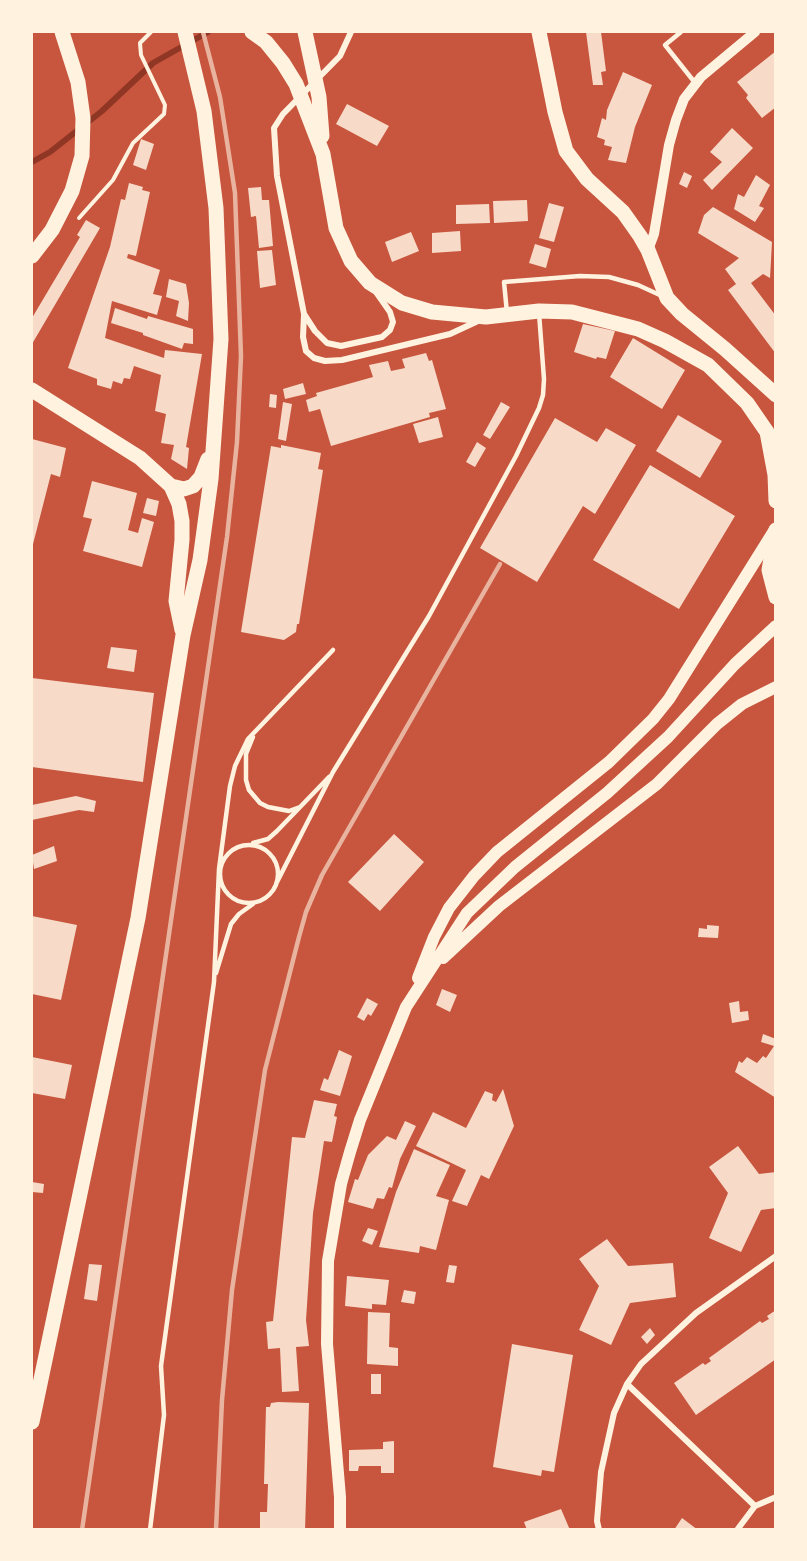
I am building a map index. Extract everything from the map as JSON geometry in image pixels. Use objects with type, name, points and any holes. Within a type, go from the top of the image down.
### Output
[{"type":"main road","points":[[32,256],[52,230],[72,191],[82,156],[83,118],[78,82],[62,32]]},
{"type":"main road","points":[[32,1422],[138,918],[183,635],[200,560],[211,478],[221,339],[220,270],[212,162],[204,111],[185,32]]},
{"type":"main road","points":[[252,32],[266,42],[284,63],[296,84],[323,154]]},
{"type":"main road","points":[[305,32],[319,97],[323,154],[336,228],[351,261],[370,283],[402,303],[432,312],[486,317],[539,311],[572,312],[638,329],[708,365],[747,403],[766,432],[775,475],[776,501]]},
{"type":"main road","points":[[539,32],[555,112],[566,151],[587,179],[623,212],[648,250],[667,298],[682,314],[776,395]]},
{"type":"main road","points":[[32,390],[140,458],[171,486],[179,504],[182,522],[176,601],[183,635]]},
{"type":"main road","points":[[171,486],[183,489],[193,486],[201,477],[214,445]]},
{"type":"main road","points":[[776,529],[768,570],[776,597]]},
{"type":"main road","points":[[340,1530],[341,1510],[327,1344],[328,1261],[340,1184],[360,1120],[434,937],[449,908],[467,884],[497,852],[609,762],[653,719],[669,699],[776,529]]},
{"type":"main road","points":[[406,1007],[467,914],[490,890],[607,793],[668,736],[735,664],[776,626]]},
{"type":"main road","points":[[425,976],[499,906],[657,784],[717,724],[742,704],[776,687]]},
{"type":"main road","points":[[341,1510],[346,1530]]},
{"type":"street","points":[[351,32],[340,56],[283,114],[274,128],[277,176],[304,314],[303,337],[306,351],[315,358],[325,361],[342,360],[450,334],[486,317]]},
{"type":"street","points":[[648,250],[654,234],[669,145],[684,99],[701,77],[754,32]]},
{"type":"street","points":[[304,314],[315,331],[327,343],[341,346],[382,337],[390,330],[393,322],[390,312],[370,283]]},
{"type":"street","points":[[599,1530],[597,1521],[601,1472],[614,1413],[627,1384],[641,1364],[696,1313],[776,1256]]},
{"type":"street","points":[[627,1384],[755,1506]]},
{"type":"street","points":[[737,1530],[755,1506],[776,1497]]},
{"type":"lane","points":[[681,32],[665,45],[696,84]]},
{"type":"lane","points":[[507,314],[504,282],[580,276],[609,277],[638,285],[667,298]]},
{"type":"lane","points":[[214,981],[231,924],[239,914],[265,899],[272,892],[333,772],[429,616],[516,456],[543,395],[539,311]]},
{"type":"lane","points":[[150,1530],[164,1415],[161,1366],[214,981],[219,869],[230,786],[235,766],[248,739],[333,650]]},
{"type":"lane","points":[[262,724],[255,732],[246,754],[246,780],[249,790],[260,803],[268,807],[289,811],[300,807]]},
{"type":"lane","points":[[256,903],[237,901],[229,896],[220,879],[219,869],[223,860],[237,847],[268,839],[333,772]]},
{"type":"lane","points":[[246,844],[265,849],[272,856],[277,865],[276,884]]},
{"type":"path","points":[[71,223],[81,217],[113,180],[133,143],[164,114],[165,105],[141,55],[140,44],[151,32]]},
{"type":"building","points":[[586,32],[601,32],[606,71],[601,72],[603,85],[593,85]]},
{"type":"building","points":[[776,51],[776,107],[762,118],[737,82]]},
{"type":"building","points":[[623,72],[652,85],[635,127],[626,163],[608,160],[612,147],[604,145],[605,140],[597,137],[602,118],[606,120],[607,110]]},
{"type":"building","points":[[347,104],[389,126],[377,146],[336,124]]},
{"type":"building","points":[[732,128],[753,148],[712,190],[703,180],[722,162],[710,152]]},
{"type":"building","points":[[141,139],[154,144],[146,170],[133,165]]},
{"type":"building","points":[[684,172],[692,176],[687,188],[679,184]]},
{"type":"building","points":[[756,175],[770,185],[759,206],[764,208],[755,222],[734,209],[738,194],[744,197]]},
{"type":"building","points":[[129,183],[143,187],[142,190],[150,192],[136,256],[128,254],[127,258],[160,270],[153,294],[162,296],[157,315],[112,301],[105,338],[164,358],[165,350],[202,354],[186,447],[189,448],[187,469],[171,459],[174,445],[161,443],[166,414],[155,411],[161,375],[134,366],[130,379],[124,378],[122,384],[113,381],[111,389],[97,385],[97,379],[68,368],[110,247],[121,199],[125,200]]},
{"type":"building","points":[[261,187],[262,200],[269,200],[273,246],[259,248],[256,216],[251,217],[248,188]]},
{"type":"building","points":[[527,200],[528,221],[494,223],[493,201]]},
{"type":"building","points":[[549,203],[564,207],[554,242],[539,238]]},
{"type":"building","points":[[489,204],[490,223],[456,224],[456,205]]},
{"type":"building","points":[[713,207],[772,242],[770,278],[763,274],[751,283],[776,316],[776,354],[728,290],[736,284],[725,269],[739,258],[698,233],[704,215]]},
{"type":"building","points":[[86,220],[100,228],[32,344],[32,318],[80,237],[77,235]]},
{"type":"building","points":[[460,231],[461,251],[432,253],[432,233]]},
{"type":"building","points":[[411,232],[419,251],[392,262],[385,242]]},
{"type":"building","points":[[535,244],[551,249],[546,268],[529,263]]},
{"type":"building","points":[[272,250],[276,285],[260,288],[257,251]]},
{"type":"building","points":[[169,279],[186,284],[189,303],[188,321],[176,316],[179,301],[166,297]]},
{"type":"building","points":[[115,308],[147,319],[148,316],[193,329],[193,344],[184,343],[182,349],[111,323]]},
{"type":"building","points":[[583,324],[615,331],[606,359],[597,357],[596,359],[574,352]]},
{"type":"building","points":[[633,338],[685,370],[662,409],[610,377]]},
{"type":"building","points":[[426,353],[429,361],[432,360],[446,409],[429,413],[430,417],[331,446],[320,409],[309,412],[306,400],[317,396],[316,393],[373,377],[369,365],[388,361],[391,371],[405,368],[402,359]]},
{"type":"building","points":[[303,383],[306,394],[285,399],[283,389]]},
{"type":"building","points":[[270,394],[277,395],[276,408],[269,407]]},
{"type":"building","points":[[283,402],[292,404],[286,441],[278,439]]},
{"type":"building","points":[[501,402],[510,407],[490,439],[483,435]]},
{"type":"building","points":[[678,415],[722,441],[700,478],[656,451]]},
{"type":"building","points":[[438,417],[443,437],[419,443],[413,424]]},
{"type":"building","points":[[555,418],[597,442],[606,428],[636,445],[595,514],[583,506],[537,582],[480,548]]},
{"type":"building","points":[[32,439],[66,448],[60,477],[51,474],[32,548]]},
{"type":"building","points":[[477,442],[486,448],[475,467],[466,462]]},
{"type":"building","points":[[281,445],[321,453],[318,469],[323,470],[299,624],[297,624],[296,632],[284,640],[241,632],[271,446],[281,448]]},
{"type":"building","points":[[650,465],[735,516],[679,609],[593,560]]},
{"type":"building","points":[[92,481],[137,493],[128,530],[138,533],[142,518],[154,522],[142,567],[83,551],[92,519],[83,517]]},
{"type":"building","points":[[147,498],[159,501],[156,516],[143,513]]},
{"type":"building","points":[[111,647],[137,650],[134,672],[107,668]]},
{"type":"building","points":[[32,678],[154,693],[143,782],[32,767]]},
{"type":"building","points":[[76,796],[96,801],[94,812],[79,810],[32,820],[32,805]]},
{"type":"building","points":[[394,834],[424,862],[380,911],[348,882]]},
{"type":"building","points":[[54,846],[57,861],[34,869],[32,855]]},
{"type":"building","points":[[32,916],[77,925],[61,1000],[32,994]]},
{"type":"building","points":[[707,925],[719,926],[718,938],[698,937],[699,928],[707,929]]},
{"type":"building","points":[[442,989],[457,995],[450,1012],[436,1005]]},
{"type":"building","points":[[367,998],[378,1004],[371,1016],[368,1014],[364,1021],[357,1017]]},
{"type":"building","points":[[739,1001],[740,1012],[748,1011],[749,1020],[732,1023],[729,1003]]},
{"type":"building","points":[[763,1034],[776,1039],[776,1098],[735,1072],[739,1061],[742,1063],[747,1057],[757,1063],[763,1056],[766,1058],[774,1046],[761,1042]]},
{"type":"building","points":[[339,1050],[352,1056],[340,1096],[320,1090],[324,1078],[328,1080]]},
{"type":"building","points":[[32,1057],[72,1065],[65,1099],[32,1093]]},
{"type":"building","points":[[503,1089],[514,1126],[489,1179],[481,1175],[467,1206],[452,1201],[466,1170],[416,1146],[433,1112],[466,1128],[485,1091],[493,1094],[492,1100],[496,1102]]},
{"type":"building","points":[[314,1100],[337,1104],[334,1116],[337,1117],[332,1142],[324,1141],[313,1213],[306,1320],[309,1346],[296,1347],[299,1391],[282,1392],[280,1348],[268,1349],[266,1322],[273,1321],[292,1137],[305,1138]]},
{"type":"building","points":[[405,1121],[416,1126],[400,1159],[392,1188],[389,1187],[384,1199],[377,1198],[373,1209],[348,1202],[355,1179],[358,1180],[368,1155],[387,1136],[396,1140]]},
{"type":"building","points":[[738,1146],[759,1174],[776,1172],[776,1208],[761,1210],[741,1252],[709,1238],[728,1193],[709,1167]]},
{"type":"building","points":[[414,1149],[450,1165],[436,1196],[449,1200],[436,1250],[420,1246],[419,1253],[379,1247],[396,1192]]},
{"type":"building","points":[[32,1182],[44,1184],[43,1193],[32,1192]]},
{"type":"building","points":[[368,1228],[378,1231],[372,1245],[362,1241]]},
{"type":"building","points":[[607,1239],[628,1266],[673,1263],[676,1297],[630,1303],[611,1345],[579,1330],[599,1286],[579,1259]]},
{"type":"building","points":[[89,1264],[102,1265],[97,1301],[84,1299]]},
{"type":"building","points":[[449,1265],[457,1266],[454,1283],[446,1282]]},
{"type":"building","points":[[347,1276],[389,1280],[386,1305],[372,1304],[372,1309],[345,1306]]},
{"type":"building","points":[[404,1290],[416,1292],[414,1304],[401,1302]]},
{"type":"building","points":[[776,1310],[776,1359],[696,1415],[674,1383],[703,1363],[705,1365],[711,1361],[709,1358],[760,1321],[762,1323],[769,1319],[767,1316]]},
{"type":"building","points":[[368,1312],[390,1313],[389,1347],[398,1348],[398,1366],[367,1364]]},
{"type":"building","points":[[650,1328],[655,1335],[647,1344],[641,1337]]},
{"type":"building","points":[[512,1344],[573,1355],[554,1472],[542,1470],[541,1476],[493,1467]]},
{"type":"building","points":[[371,1374],[381,1374],[381,1394],[371,1394]]},
{"type":"building","points":[[278,1402],[309,1403],[305,1530],[260,1529],[260,1512],[267,1512],[268,1484],[264,1484],[266,1407]]},
{"type":"building","points":[[394,1441],[394,1473],[381,1473],[381,1466],[359,1466],[358,1471],[349,1471],[349,1450],[383,1449],[383,1442]]},
{"type":"building","points":[[561,1509],[570,1530],[527,1530],[524,1522]]},
{"type":"building","points":[[682,1518],[698,1530],[674,1530]]},
{"type":"waterway","points":[[32,162],[50,152],[102,111],[153,63],[208,32]]},
{"type":"railway","points":[[82,1530],[227,537],[237,442],[241,356],[235,193],[220,97],[203,32]]},
{"type":"railway","points":[[216,1530],[222,1400],[232,1290],[265,1070],[306,912],[322,875],[500,564]]}]
